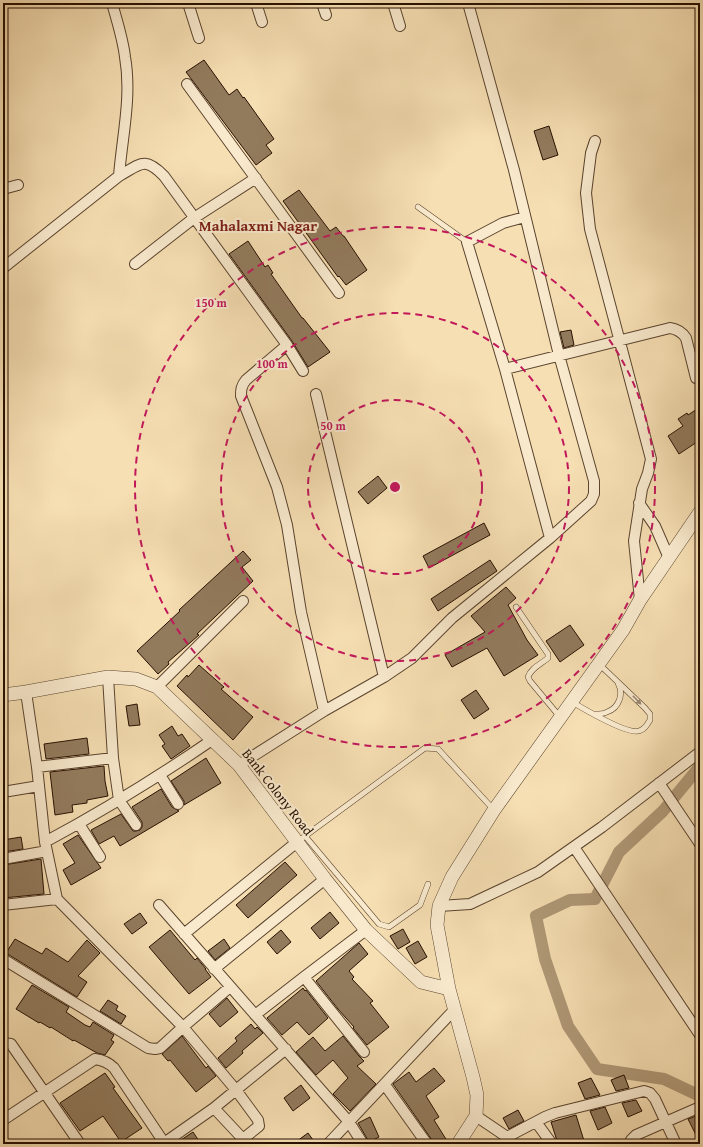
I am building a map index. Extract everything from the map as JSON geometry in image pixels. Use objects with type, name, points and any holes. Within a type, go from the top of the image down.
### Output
[{"type":"street","points":[[112,3],[126,57],[126,124],[121,152],[119,176]]},
{"type":"street","points":[[188,3],[199,38]]},
{"type":"street","points":[[256,3],[262,22]]},
{"type":"street","points":[[322,3],[326,15]]},
{"type":"street","points":[[393,3],[400,26]]},
{"type":"street","points":[[239,765],[324,711],[384,677],[412,658],[452,618],[550,538],[591,502],[594,494],[595,486],[559,355],[525,217],[468,3]]},
{"type":"street","points":[[187,84],[339,293]]},
{"type":"street","points":[[595,141],[591,153],[586,193],[590,229],[651,459],[639,503],[634,541],[640,600]]},
{"type":"street","points":[[3,268],[119,176],[140,164],[147,163],[154,166],[164,176],[287,345],[303,371]]},
{"type":"street","points":[[135,264],[194,218],[256,178]]},
{"type":"street","points":[[3,189],[18,185]]},
{"type":"street","points":[[525,217],[503,223],[467,242],[505,369],[550,538]]},
{"type":"street","points":[[505,369],[670,328],[677,329],[686,338],[696,378]]},
{"type":"street","points":[[287,345],[246,380],[242,385],[241,390],[277,487],[287,524],[301,612],[324,711]]},
{"type":"street","points":[[316,394],[384,677]]},
{"type":"street","points":[[639,503],[655,526],[669,558]]},
{"type":"street","points":[[458,1144],[476,1116],[477,1095],[454,1010],[436,925],[439,906],[452,877],[494,810],[623,630],[640,600],[700,512]]},
{"type":"street","points":[[157,687],[243,601]]},
{"type":"street","points":[[108,677],[113,758],[120,800],[136,825]]},
{"type":"street","name":"Bank Colony Road","points":[[3,696],[108,677],[136,679],[157,687],[239,765],[301,839],[325,879],[366,930],[421,982],[449,989]]},
{"type":"street","points":[[26,692],[37,767],[46,846],[57,899],[183,1027],[236,1090],[258,1120],[259,1126],[244,1142],[214,1108]]},
{"type":"street","points":[[3,859],[46,846],[79,824],[160,775],[212,740]]},
{"type":"street","points":[[439,906],[470,904],[538,872],[602,827],[700,752]]},
{"type":"street","points":[[37,767],[113,758]]},
{"type":"street","points":[[160,775],[178,804]]},
{"type":"street","points":[[659,784],[700,844]]},
{"type":"street","points":[[3,792],[39,786]]},
{"type":"street","points":[[79,824],[100,857]]},
{"type":"street","points":[[184,934],[301,839]]},
{"type":"street","points":[[574,847],[700,1035]]},
{"type":"street","points":[[214,969],[325,879]]},
{"type":"street","points":[[3,905],[57,899]]},
{"type":"street","points":[[159,905],[349,1122],[363,1144]]},
{"type":"street","points":[[255,1016],[304,976],[366,930]]},
{"type":"street","points":[[3,959],[148,1048],[155,1049],[160,1048],[230,987]]},
{"type":"street","points":[[304,976],[364,1052]]},
{"type":"street","points":[[328,1144],[454,1010]]},
{"type":"street","points":[[3,1043],[11,1044],[80,1144]]},
{"type":"street","points":[[3,1120],[95,1059],[108,1062],[114,1068],[165,1143],[214,1108],[286,1049]]},
{"type":"street","points":[[385,1085],[427,1144]]},
{"type":"street","points":[[476,1116],[510,1141],[536,1122],[555,1113],[644,1091],[650,1093],[655,1098],[676,1144]]},
{"type":"street","points":[[631,1144],[631,1140],[636,1135],[700,1107]]},
{"type":"street","points":[[536,1122],[552,1144]]},
{"type":"lane","points":[[418,207],[467,242]]},
{"type":"lane","points":[[516,607],[548,654],[548,658],[530,673],[528,677],[560,718]]},
{"type":"lane","points":[[572,702],[630,731],[638,731],[646,728],[650,720],[650,714],[598,664]]},
{"type":"lane","points":[[594,714],[607,712],[615,707],[621,697],[620,688],[615,679]]},
{"type":"lane","points":[[428,884],[420,905],[389,927],[379,924],[301,839],[425,748],[438,749],[494,810]]},
{"type":"building","points":[[204,60],[229,95],[237,89],[274,139],[266,145],[272,153],[256,165],[186,72]]},
{"type":"building","points":[[549,126],[558,155],[543,160],[534,131]]},
{"type":"building","points":[[299,190],[330,231],[336,227],[344,236],[367,270],[346,285],[339,276],[338,277],[283,201]]},
{"type":"building","points":[[248,241],[265,267],[268,265],[273,273],[271,274],[302,318],[330,352],[308,367],[292,341],[229,254]]},
{"type":"building","points":[[571,330],[574,345],[564,348],[560,332]]},
{"type":"building","points":[[700,407],[700,440],[679,454],[668,436],[683,426],[678,419],[687,413],[688,415]]},
{"type":"building","points":[[378,476],[387,488],[368,504],[358,492]]},
{"type":"building","points":[[484,523],[490,535],[429,568],[423,556]]},
{"type":"building","points":[[243,551],[251,560],[242,567],[253,581],[197,634],[199,635],[168,662],[169,664],[158,674],[137,651]]},
{"type":"building","points":[[490,560],[497,571],[438,611],[431,599]]},
{"type":"building","points":[[506,587],[516,598],[508,605],[527,640],[538,655],[504,676],[487,648],[452,667],[445,655],[485,632],[471,616]]},
{"type":"building","points":[[570,625],[584,645],[560,662],[546,641]]},
{"type":"building","points":[[199,665],[224,687],[221,689],[253,717],[233,740],[177,686]]},
{"type":"building","points":[[476,690],[489,709],[474,719],[461,700]]},
{"type":"building","points":[[137,704],[140,725],[129,726],[126,706]]},
{"type":"building","points":[[172,726],[178,736],[182,734],[190,746],[171,759],[162,746],[165,744],[159,735]]},
{"type":"building","points":[[87,738],[89,754],[46,759],[44,744]]},
{"type":"building","points":[[206,758],[221,783],[184,805],[184,801],[171,781]]},
{"type":"building","points":[[104,766],[108,796],[87,800],[87,803],[72,805],[73,812],[55,815],[50,772]]},
{"type":"building","points":[[161,789],[172,807],[179,811],[120,846],[114,836],[99,844],[91,830],[121,814],[133,831],[140,830],[142,827],[142,822],[132,807]]},
{"type":"building","points":[[78,835],[101,868],[71,885],[63,870],[75,863],[63,844]]},
{"type":"building","points":[[21,837],[23,849],[3,852],[3,840]]},
{"type":"building","points":[[41,859],[44,894],[3,898],[3,865]]},
{"type":"building","points":[[285,862],[297,875],[248,918],[236,905]]},
{"type":"building","points":[[330,912],[339,923],[320,939],[311,928]]},
{"type":"building","points":[[140,913],[147,923],[132,934],[124,924]]},
{"type":"building","points":[[403,929],[410,942],[398,949],[390,936]]},
{"type":"building","points":[[170,930],[195,960],[197,958],[211,977],[189,994],[149,947]]},
{"type":"building","points":[[281,930],[291,942],[277,954],[267,942]]},
{"type":"building","points":[[15,939],[42,954],[46,948],[68,962],[87,940],[100,953],[78,976],[87,982],[77,997],[6,953]]},
{"type":"building","points":[[224,939],[230,948],[215,960],[208,951]]},
{"type":"building","points":[[418,941],[427,957],[415,964],[406,948]]},
{"type":"building","points":[[359,943],[368,954],[349,971],[354,977],[352,979],[373,1001],[370,1003],[389,1027],[367,1045],[316,981]]},
{"type":"building","points":[[32,985],[69,1007],[66,1012],[85,1025],[90,1027],[93,1022],[114,1035],[111,1040],[114,1042],[105,1055],[97,1053],[74,1040],[73,1041],[51,1027],[50,1028],[40,1022],[39,1023],[16,1009]]},
{"type":"building","points":[[303,988],[328,1018],[309,1035],[297,1022],[282,1035],[267,1018]]},
{"type":"building","points":[[227,998],[238,1012],[220,1027],[209,1014]]},
{"type":"building","points":[[108,1000],[118,1006],[116,1010],[126,1016],[121,1024],[100,1011]]},
{"type":"building","points":[[251,1024],[255,1029],[257,1027],[263,1033],[242,1051],[243,1053],[226,1068],[218,1058],[237,1041],[235,1038]]},
{"type":"building","points":[[182,1036],[206,1068],[208,1066],[216,1076],[196,1092],[170,1060],[168,1061],[162,1054]]},
{"type":"building","points":[[343,1036],[364,1061],[357,1066],[376,1084],[350,1111],[333,1094],[348,1078],[333,1060],[316,1075],[296,1052],[313,1037],[325,1051]]},
{"type":"building","points":[[434,1068],[445,1081],[426,1096],[439,1117],[434,1120],[449,1144],[433,1144],[432,1140],[393,1084],[409,1072],[416,1082]]},
{"type":"building","points":[[105,1073],[115,1087],[113,1088],[142,1128],[121,1142],[103,1116],[80,1131],[60,1103]]},
{"type":"building","points":[[624,1075],[629,1088],[616,1091],[611,1080]]},
{"type":"building","points":[[591,1078],[600,1095],[585,1099],[578,1083]]},
{"type":"building","points":[[301,1085],[310,1098],[293,1111],[284,1098]]},
{"type":"building","points":[[636,1100],[642,1111],[628,1117],[622,1103]]},
{"type":"building","points":[[605,1107],[612,1123],[598,1130],[590,1111]]},
{"type":"building","points":[[518,1110],[524,1121],[509,1129],[503,1118]]},
{"type":"building","points":[[576,1115],[585,1144],[558,1144],[551,1122]]},
{"type":"building","points":[[699,1115],[700,1117],[700,1143],[688,1119]]},
{"type":"building","points":[[370,1117],[379,1137],[369,1142],[358,1123]]},
{"type":"building","points":[[193,1132],[201,1144],[175,1144]]},
{"type":"building","points":[[308,1133],[316,1144],[293,1144]]},
{"type":"waterway","points":[[700,766],[663,811],[619,852],[595,899],[570,900],[536,916],[545,959],[568,1026],[597,1069],[664,1079],[700,1096]]},
{"type":"district","name":"Mahalaxmi Nagar","points":[[258,225]]}]
